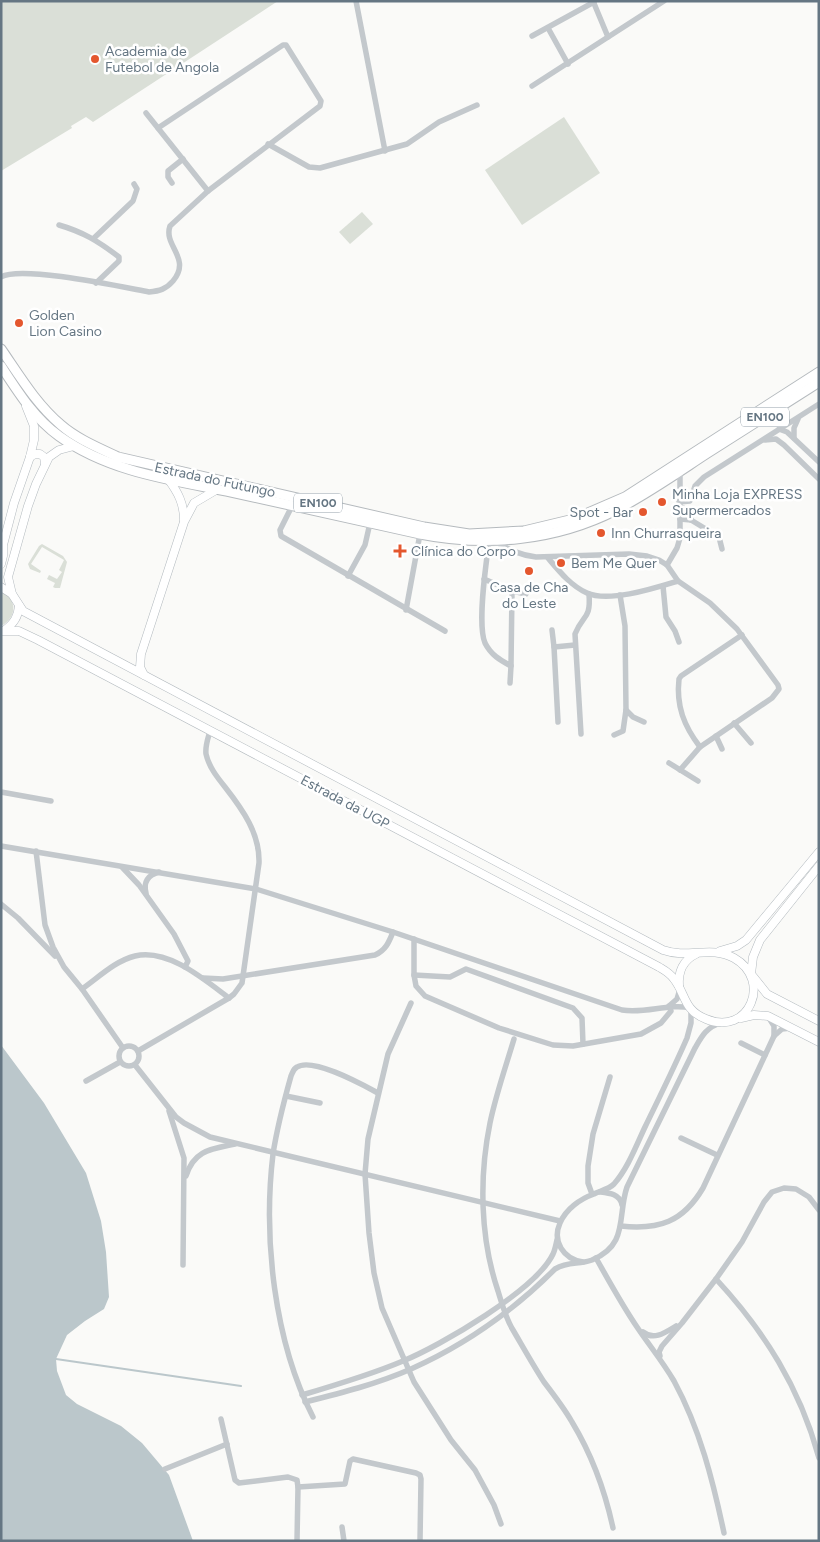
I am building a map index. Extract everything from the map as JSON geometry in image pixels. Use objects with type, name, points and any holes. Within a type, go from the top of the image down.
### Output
[{"type":"main road","name":"Estrada do Futungo","points":[[1,349],[32,393],[62,427],[96,447],[118,457],[380,517],[469,534],[535,530],[594,512],[639,489],[819,372]]},
{"type":"main road","name":"Estrada do Futungo","points":[[1,366],[20,395],[45,424],[74,446],[116,465],[216,490],[420,534],[442,538],[492,541],[542,535],[580,525],[621,508],[819,382]]},
{"type":"main road","points":[[1,564],[3,545],[14,503],[34,440],[34,426],[20,395]]},
{"type":"main road","points":[[74,446],[55,452],[45,463],[36,484],[17,551],[11,563],[8,577],[12,594],[19,606],[29,616],[663,950],[680,954],[716,952],[727,950],[746,940],[819,852]]},
{"type":"main road","points":[[30,457],[40,454],[44,458],[45,463]]},
{"type":"main road","points":[[168,479],[182,503],[184,522]]},
{"type":"main road","points":[[144,676],[140,667],[141,654],[184,522],[194,503],[216,490]]},
{"type":"main road","points":[[1,587],[12,594]]},
{"type":"main road","points":[[2,631],[14,622],[19,606]]},
{"type":"main road","name":"Estrada da UGP","points":[[2,631],[20,631],[32,637],[659,967],[672,976],[683,998],[691,1008],[702,1017],[720,1023]]},
{"type":"main road","points":[[122,664],[128,666],[134,664],[141,654]]},
{"type":"main road","points":[[732,1021],[746,1011],[752,1001],[754,988],[751,974],[752,957],[760,940],[819,866]]},
{"type":"main road","points":[[716,952],[737,959],[767,994],[819,1021]]},
{"type":"main road","points":[[680,989],[680,973],[684,963],[693,955],[700,953]]},
{"type":"main road","points":[[720,1023],[754,1015],[768,1016],[819,1042]]},
{"type":"street","points":[[356,1],[385,151]]},
{"type":"street","points":[[532,86],[664,1]]},
{"type":"street","points":[[532,36],[594,2],[608,37]]},
{"type":"street","points":[[548,28],[568,64]]},
{"type":"street","points":[[1,277],[10,273],[54,276],[149,292],[168,287],[178,275],[180,268],[179,260],[169,236],[170,226],[208,191],[322,104],[285,44],[158,128]]},
{"type":"street","points":[[268,144],[314,168],[407,144],[439,122],[476,105]]},
{"type":"street","points":[[146,113],[208,191]]},
{"type":"street","points":[[172,183],[168,177],[168,171],[183,159]]},
{"type":"street","points":[[94,238],[133,201],[137,189],[134,184]]},
{"type":"street","points":[[59,225],[94,238],[119,257],[120,260],[96,283]]},
{"type":"street","points":[[680,505],[690,501],[695,486],[704,477],[819,404]]},
{"type":"street","points":[[794,438],[794,428],[799,417]]},
{"type":"street","points":[[780,430],[787,432],[819,462]]},
{"type":"street","points":[[780,430],[781,440],[784,445]]},
{"type":"street","points":[[762,440],[776,439],[819,480]]},
{"type":"street","points":[[667,565],[677,548],[680,538],[680,472]]},
{"type":"street","points":[[680,505],[689,510],[691,520]]},
{"type":"street","points":[[292,506],[280,530],[281,536],[445,631]]},
{"type":"street","points":[[680,519],[691,520],[719,537],[722,549]]},
{"type":"street","points":[[348,576],[365,545],[370,523]]},
{"type":"street","points":[[406,610],[420,534]]},
{"type":"street","points":[[511,666],[493,654],[485,643],[482,632],[484,579],[492,541],[509,551],[523,556],[548,558],[629,554],[647,556],[659,560],[667,565],[678,581],[710,603],[742,635],[779,689],[772,698],[700,747],[680,770]]},
{"type":"street","points":[[548,558],[565,578],[589,594],[600,596],[620,595],[678,581]]},
{"type":"street","points":[[484,579],[512,591],[526,594]]},
{"type":"street","points":[[663,586],[666,617],[675,631],[679,642]]},
{"type":"street","points":[[510,683],[512,591]]},
{"type":"street","points":[[581,734],[575,634],[578,626],[589,613],[589,594]]},
{"type":"street","points":[[614,735],[623,731],[626,710],[625,626],[620,595]]},
{"type":"street","points":[[552,630],[558,722]]},
{"type":"street","points":[[700,747],[688,731],[680,709],[679,679],[742,635]]},
{"type":"street","points":[[554,646],[575,645]]},
{"type":"street","points":[[626,710],[644,722]]},
{"type":"street","points":[[734,723],[750,743]]},
{"type":"street","points":[[138,1051],[229,998],[242,983],[260,851],[256,838],[243,812],[210,764],[206,752],[210,731]]},
{"type":"street","points":[[716,736],[722,749]]},
{"type":"street","points":[[669,763],[698,781]]},
{"type":"street","points":[[1,792],[51,800]]},
{"type":"street","points":[[1,846],[256,889],[394,932],[622,1010],[642,1011],[678,1005],[691,1008],[691,1023],[687,1038],[626,1166],[612,1186],[592,1194],[577,1203],[560,1221],[558,1238],[561,1249],[572,1260],[582,1262]]},
{"type":"street","points":[[36,851],[45,925],[53,947],[64,967]]},
{"type":"street","points":[[117,865],[124,868],[130,874],[174,934],[188,961],[185,967]]},
{"type":"street","points":[[146,895],[144,886],[147,879],[152,874],[161,872]]},
{"type":"street","points":[[1,904],[46,946],[64,967],[82,989],[123,1048]]},
{"type":"street","points":[[203,978],[223,979],[375,955],[386,948],[394,932]]},
{"type":"street","points":[[414,939],[414,976],[416,986],[425,996],[499,1028],[558,1046],[583,1044],[641,1034],[665,1020],[671,1011],[669,1006]]},
{"type":"street","points":[[82,989],[119,963],[136,956],[147,955],[158,956],[185,967],[229,998]]},
{"type":"street","points":[[414,976],[450,977],[466,969],[573,1008],[582,1018],[583,1044]]},
{"type":"street","points":[[669,1006],[677,999],[680,989]]},
{"type":"street","points":[[411,1003],[388,1054],[368,1139],[366,1174],[369,1233],[374,1273],[382,1308],[392,1335],[414,1382],[440,1423],[475,1470],[485,1487],[501,1524]]},
{"type":"street","points":[[768,1016],[774,1026],[774,1036]]},
{"type":"street","points":[[305,1402],[358,1388],[409,1370],[436,1357],[506,1314],[555,1269],[564,1264],[596,1258],[612,1246],[618,1237],[621,1226],[627,1187],[702,1035],[709,1027],[720,1023]]},
{"type":"street","points":[[621,1226],[652,1227],[667,1223],[681,1215],[697,1198],[774,1036],[782,1029],[794,1029]]},
{"type":"street","points":[[514,1039],[489,1128],[484,1163],[483,1204],[489,1257],[511,1328],[543,1380],[573,1423],[591,1458],[606,1498],[613,1528]]},
{"type":"street","points":[[741,1044],[765,1055]]},
{"type":"street","points":[[135,1065],[125,1066],[120,1062],[119,1053],[123,1048],[129,1046],[138,1051]]},
{"type":"street","points":[[135,1065],[139,1057],[138,1051]]},
{"type":"street","points":[[86,1081],[120,1062]]},
{"type":"street","points":[[135,1065],[169,1109],[184,1123],[210,1137],[560,1221]]},
{"type":"street","points":[[313,1417],[302,1395],[282,1326],[271,1264],[270,1200],[274,1153],[286,1096],[294,1068],[299,1065],[342,1074],[378,1093]]},
{"type":"street","points":[[592,1194],[588,1183],[588,1166],[593,1134],[610,1076]]},
{"type":"street","points":[[286,1096],[320,1103]]},
{"type":"street","points":[[169,1109],[184,1158],[183,1265]]},
{"type":"street","points":[[681,1138],[717,1155]]},
{"type":"street","points":[[185,1182],[189,1167],[197,1156],[208,1150],[237,1144]]},
{"type":"street","points":[[660,1359],[659,1352],[662,1346],[716,1279],[742,1242],[764,1202],[772,1192],[784,1188],[796,1189],[809,1197],[819,1210]]},
{"type":"street","points":[[599,1192],[617,1196],[621,1200],[623,1207]]},
{"type":"street","points":[[302,1395],[360,1378],[405,1360],[456,1333],[502,1304],[523,1287],[548,1263],[558,1238]]},
{"type":"street","points":[[596,1258],[619,1301],[674,1381],[698,1433],[715,1490],[724,1534]]},
{"type":"street","points":[[716,1279],[739,1304],[779,1360],[795,1391],[819,1458]]},
{"type":"street","points":[[637,1328],[648,1335],[654,1336],[682,1323]]},
{"type":"street","points":[[221,1419],[238,1483],[288,1477],[297,1480],[297,1541]]},
{"type":"street","points":[[165,1469],[227,1444]]},
{"type":"street","points":[[298,1487],[345,1484],[350,1461],[353,1460],[416,1473],[422,1479],[420,1541]]},
{"type":"street","points":[[342,1528],[344,1541]]},
{"type":"shaded area","name":"Academia de Futebol de Angola","points":[[1,1],[278,1],[93,122],[86,117],[71,126],[72,128],[1,171]]},
{"type":"shaded area","points":[[564,117],[600,173],[522,225],[485,170]]},
{"type":"shaded area","points":[[362,212],[373,224],[350,244],[339,232]]},
{"type":"shaded area","points":[[42,544],[63,556],[67,562],[60,588],[53,587],[55,583],[47,579],[49,575],[57,579],[62,572],[59,570],[64,560],[42,547],[31,564],[41,571],[40,573],[30,569],[28,564]]},
{"type":"shaded area","points":[[1,590],[13,603],[13,613],[7,622],[1,626]]},
{"type":"shaded area","points":[[1,1045],[44,1103],[86,1173],[101,1221],[106,1252],[109,1297],[104,1309],[67,1335],[56,1359],[57,1371],[66,1395],[77,1404],[121,1426],[142,1443],[169,1475],[193,1541],[1,1541]]},
{"type":"waterway","points":[[56,1359],[241,1386]]},
{"type":"place","name":"Academia de Futebol de Angola","points":[[95,59]]},
{"type":"place","name":"Golden Lion Casino","points":[[19,323]]},
{"type":"place","name":"Minha Loja EXPRESS Supermercados","points":[[662,502]]},
{"type":"place","name":"Spot - Bar","points":[[643,512]]},
{"type":"place","name":"Inn Churrasqueira","points":[[601,533]]},
{"type":"place","name":"Clínica do Corpo","points":[[400,551]]},
{"type":"place","name":"Bem Me Quer","points":[[561,563]]},
{"type":"place","name":"Casa de Cha do Leste","points":[[529,571]]}]
